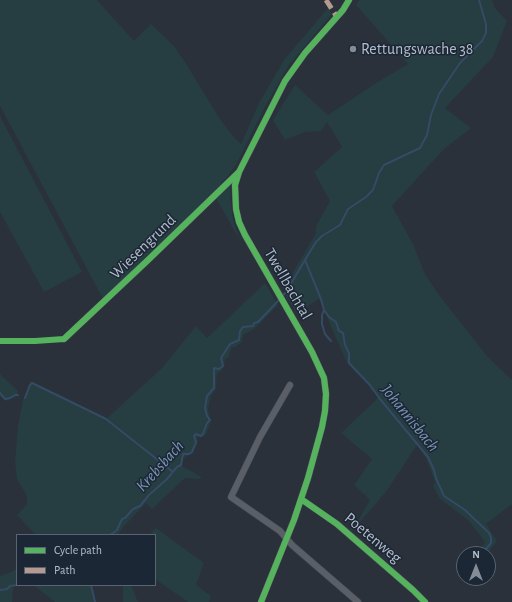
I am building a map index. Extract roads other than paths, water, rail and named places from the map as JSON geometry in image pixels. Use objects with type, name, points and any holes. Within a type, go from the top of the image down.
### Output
[{"type":"street","name":"Twellbachtal","points":[[261,602],[302,499],[322,426],[326,394],[324,378],[319,365],[239,222],[235,197],[235,185],[239,172],[285,81],[301,57],[343,10],[349,0]]},
{"type":"street","name":"Wiesengrund","points":[[64,339],[147,262],[239,172]]},
{"type":"street","points":[[290,384],[260,437],[231,497],[280,531],[292,546],[358,602]]},
{"type":"street","name":"Poetenweg","points":[[302,499],[337,524],[408,585],[425,602]]},
{"type":"waterway","name":"Johannisbach","points":[[331,341],[325,334],[322,324],[322,315],[324,310],[305,260],[316,242],[322,236],[340,225],[348,209],[366,197],[373,190],[379,173],[384,165],[420,148],[427,135],[431,115],[439,94],[460,63],[482,41],[486,33],[486,24],[479,0]]},
{"type":"waterway","name":"Krebsbach","points":[[111,534],[117,530],[122,519],[125,518],[133,509],[140,506],[149,495],[167,479],[177,467],[181,465],[183,454],[189,454],[192,452],[196,442],[194,436],[196,434],[201,436],[210,420],[207,416],[205,408],[207,396],[214,388],[214,368],[219,369],[223,366],[221,358],[230,344],[239,340],[240,331],[243,327],[253,326],[254,323],[258,322],[286,292],[305,260]]},
{"type":"waterway","name":"Johannisbach","points":[[324,310],[329,317],[336,322],[339,331],[343,333],[345,345],[349,353],[349,363],[370,385],[428,457],[444,496],[465,510],[489,533],[491,543],[489,546]]},
{"type":"waterway","points":[[25,398],[32,383],[106,419],[173,472]]},
{"type":"waterway","points":[[0,393],[5,399],[18,395]]},
{"type":"waterway","name":"Krebsbach","points":[[0,590],[16,585]]},
{"type":"waterway","points":[[91,586],[95,602]]},
{"type":"place","name":"Rettungswache 38","points":[[353,49]]}]
